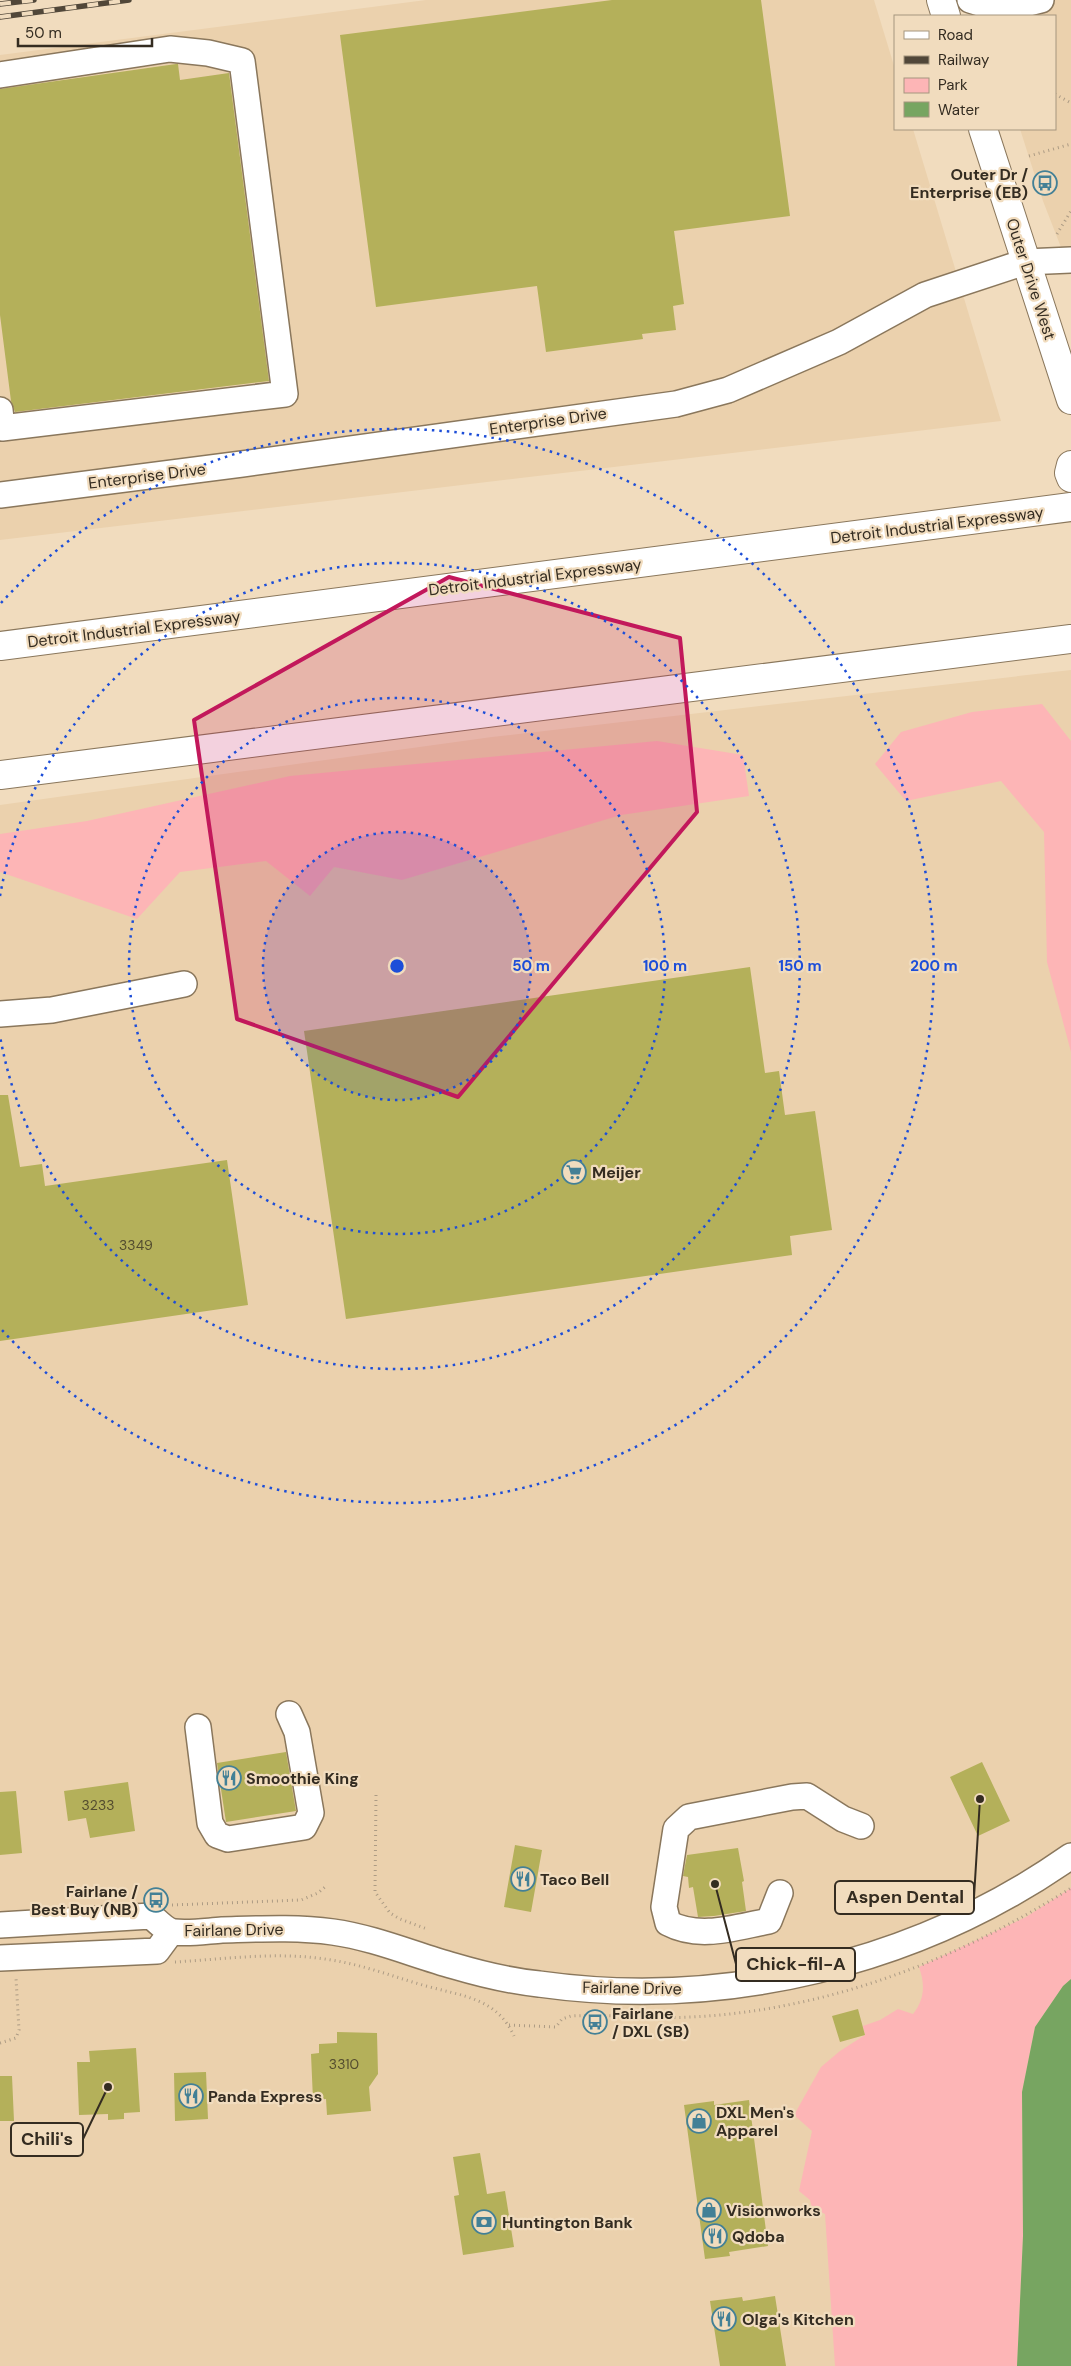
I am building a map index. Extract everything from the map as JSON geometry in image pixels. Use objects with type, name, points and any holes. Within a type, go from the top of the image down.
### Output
[{"type":"main road","points":[[941,0],[946,15]]},
{"type":"main road","name":"Outer Drive West","points":[[983,130],[1071,400]]},
{"type":"main road","points":[[1071,465],[1069,473],[1071,478]]},
{"type":"main road","name":"Detroit Industrial Expressway","points":[[0,646],[1064,508]]},
{"type":"main road","points":[[0,775],[1071,639]]},
{"type":"street","points":[[970,0],[1002,10],[1041,0]]},
{"type":"street","points":[[1018,15],[1046,0]]},
{"type":"street","points":[[0,75],[170,49],[208,53],[242,61],[284,394],[2,428],[0,410]]},
{"type":"street","name":"Enterprise Drive","points":[[0,495],[261,462],[676,404],[728,390],[839,342],[925,295],[1025,262],[1071,260]]},
{"type":"street","points":[[0,1014],[62,1009],[184,984]]},
{"type":"street","points":[[198,1726],[210,1823],[217,1835],[228,1839],[304,1827],[311,1813],[297,1732],[289,1714]]},
{"type":"street","points":[[780,1892],[769,1920],[707,1932],[680,1929],[668,1923],[664,1907],[676,1829],[689,1817],[792,1797],[807,1796],[843,1819],[860,1826]]},
{"type":"street","name":"Fairlane Drive","points":[[0,1925],[151,1916],[171,1932],[308,1929],[343,1934],[455,1966],[539,1984],[602,1990],[713,1988],[812,1973],[861,1960],[906,1944],[993,1905],[1071,1856]]},
{"type":"street","name":"Fairlane Drive","points":[[8,1964],[157,1951],[171,1932]]},
{"type":"path","points":[[1056,95],[1071,103]]},
{"type":"path","points":[[1029,156],[1071,144]]},
{"type":"path","points":[[1058,234],[1071,211]]},
{"type":"path","points":[[376,1795],[375,1892],[390,1913],[400,1920],[428,1929]]},
{"type":"path","points":[[165,1962],[284,1956],[329,1960],[372,1968],[482,2002],[502,2016],[514,2036]]},
{"type":"path","points":[[0,2043],[16,2038],[19,2030],[8,1964]]},
{"type":"path","points":[[509,2025],[556,2027]]},
{"type":"highlighted area","points":[[449,577],[680,638],[697,812],[458,1097],[237,1019],[194,720]]},
{"type":"shaded area","points":[[426,0],[874,0],[894,66],[894,130],[913,130],[1001,421],[0,540],[0,55]]},
{"type":"shaded area","points":[[976,0],[1071,0],[1071,273],[1043,201],[1020,130],[1056,130],[1056,15],[982,15]]},
{"type":"shaded area","points":[[1071,670],[1071,2366],[0,2366],[0,805],[492,737]]},
{"type":"green space","points":[[1042,704],[1071,741],[1071,1052],[1047,962],[1044,832],[1001,781],[906,801],[875,764],[901,732],[972,712]]},
{"type":"green space","points":[[657,741],[743,755],[749,796],[621,815],[402,880],[334,867],[310,896],[266,861],[180,872],[137,919],[0,872],[0,834],[87,821],[290,776]]},
{"type":"green space","points":[[1071,1888],[1071,1979],[1063,1986],[1035,2027],[1022,2092],[1023,2236],[1017,2366],[835,2366],[825,2214],[812,2208],[810,2200],[799,2191],[812,2131],[794,2115],[821,2067],[840,2051],[865,2035],[863,2026],[880,2020],[898,2009],[913,2014],[920,2003],[923,1991],[919,1967],[1026,1917]]},
{"type":"water","points":[[1071,1979],[1071,2366],[1017,2366],[1023,2236],[1022,2092],[1035,2027],[1063,1986]]},
{"type":"building","points":[[612,0],[761,0],[790,216],[674,231],[684,304],[673,306],[676,330],[642,334],[643,339],[546,352],[537,286],[376,307],[340,35]]},
{"type":"building","points":[[178,64],[180,80],[229,73],[269,381],[15,412],[11,401],[0,315],[0,89]]},
{"type":"building","name":"Meijer","points":[[750,967],[765,1073],[779,1071],[785,1115],[815,1111],[832,1230],[790,1236],[792,1255],[346,1319],[304,1031]]},
{"type":"building","points":[[0,1095],[8,1095],[20,1167],[42,1164],[45,1186],[227,1160],[248,1305],[0,1341]]},
{"type":"building","points":[[286,1752],[296,1811],[226,1822],[217,1763]]},
{"type":"building","points":[[982,1762],[1010,1821],[978,1836],[950,1777]]},
{"type":"building","points":[[128,1782],[135,1831],[90,1838],[86,1818],[68,1821],[64,1791]]},
{"type":"building","points":[[16,1791],[22,1853],[0,1855],[0,1792]]},
{"type":"building","name":"Taco Bell","points":[[515,1845],[542,1850],[531,1912],[504,1907]]},
{"type":"building","points":[[738,1848],[744,1881],[742,1882],[746,1911],[698,1917],[693,1887],[689,1888],[688,1877],[683,1876],[687,1855]]},
{"type":"building","points":[[858,2009],[865,2035],[840,2042],[832,2016]]},
{"type":"building","points":[[337,2032],[377,2033],[378,2074],[369,2087],[371,2111],[327,2115],[326,2099],[313,2100],[311,2054],[319,2053],[319,2044],[337,2043]]},
{"type":"building","points":[[136,2048],[140,2112],[124,2113],[124,2119],[108,2120],[108,2114],[79,2115],[77,2062],[90,2062],[89,2051]]},
{"type":"building","name":"Panda Express","points":[[206,2072],[208,2119],[175,2121],[174,2073]]},
{"type":"building","points":[[0,2076],[12,2076],[14,2121],[0,2121]]},
{"type":"building","points":[[749,2100],[768,2246],[729,2252],[730,2256],[705,2259],[684,2105],[714,2101],[714,2105]]},
{"type":"building","name":"Huntington Bank","points":[[480,2153],[487,2194],[505,2191],[514,2247],[463,2255],[454,2196],[459,2195],[453,2157]]},
{"type":"building","points":[[775,2296],[786,2366],[720,2366],[710,2301],[742,2297],[743,2301]]},
{"type":"railway","points":[[0,4],[34,0]]},
{"type":"railway","points":[[0,17],[129,0]]},
{"type":"place","name":"Outer Dr / Enterprise (EB)","points":[[1045,183]]},
{"type":"place","name":"Meijer","points":[[574,1172]]},
{"type":"place","name":"Smoothie King","points":[[229,1778]]},
{"type":"place","name":"Aspen Dental","points":[[980,1799]]},
{"type":"place","name":"Taco Bell","points":[[523,1879]]},
{"type":"place","name":"Chick-fil-A","points":[[715,1884]]},
{"type":"place","name":"Fairlane / Best Buy (NB)","points":[[156,1900]]},
{"type":"place","name":"Fairlane / DXL (SB)","points":[[595,2022]]},
{"type":"place","name":"Chili's","points":[[108,2087]]},
{"type":"place","name":"Panda Express","points":[[191,2096]]},
{"type":"place","name":"DXL Men's Apparel","points":[[699,2121]]},
{"type":"place","name":"Visionworks","points":[[709,2210]]},
{"type":"place","name":"Huntington Bank","points":[[484,2222]]},
{"type":"place","name":"Qdoba","points":[[715,2236]]},
{"type":"place","name":"Olga's Kitchen","points":[[724,2319]]}]
